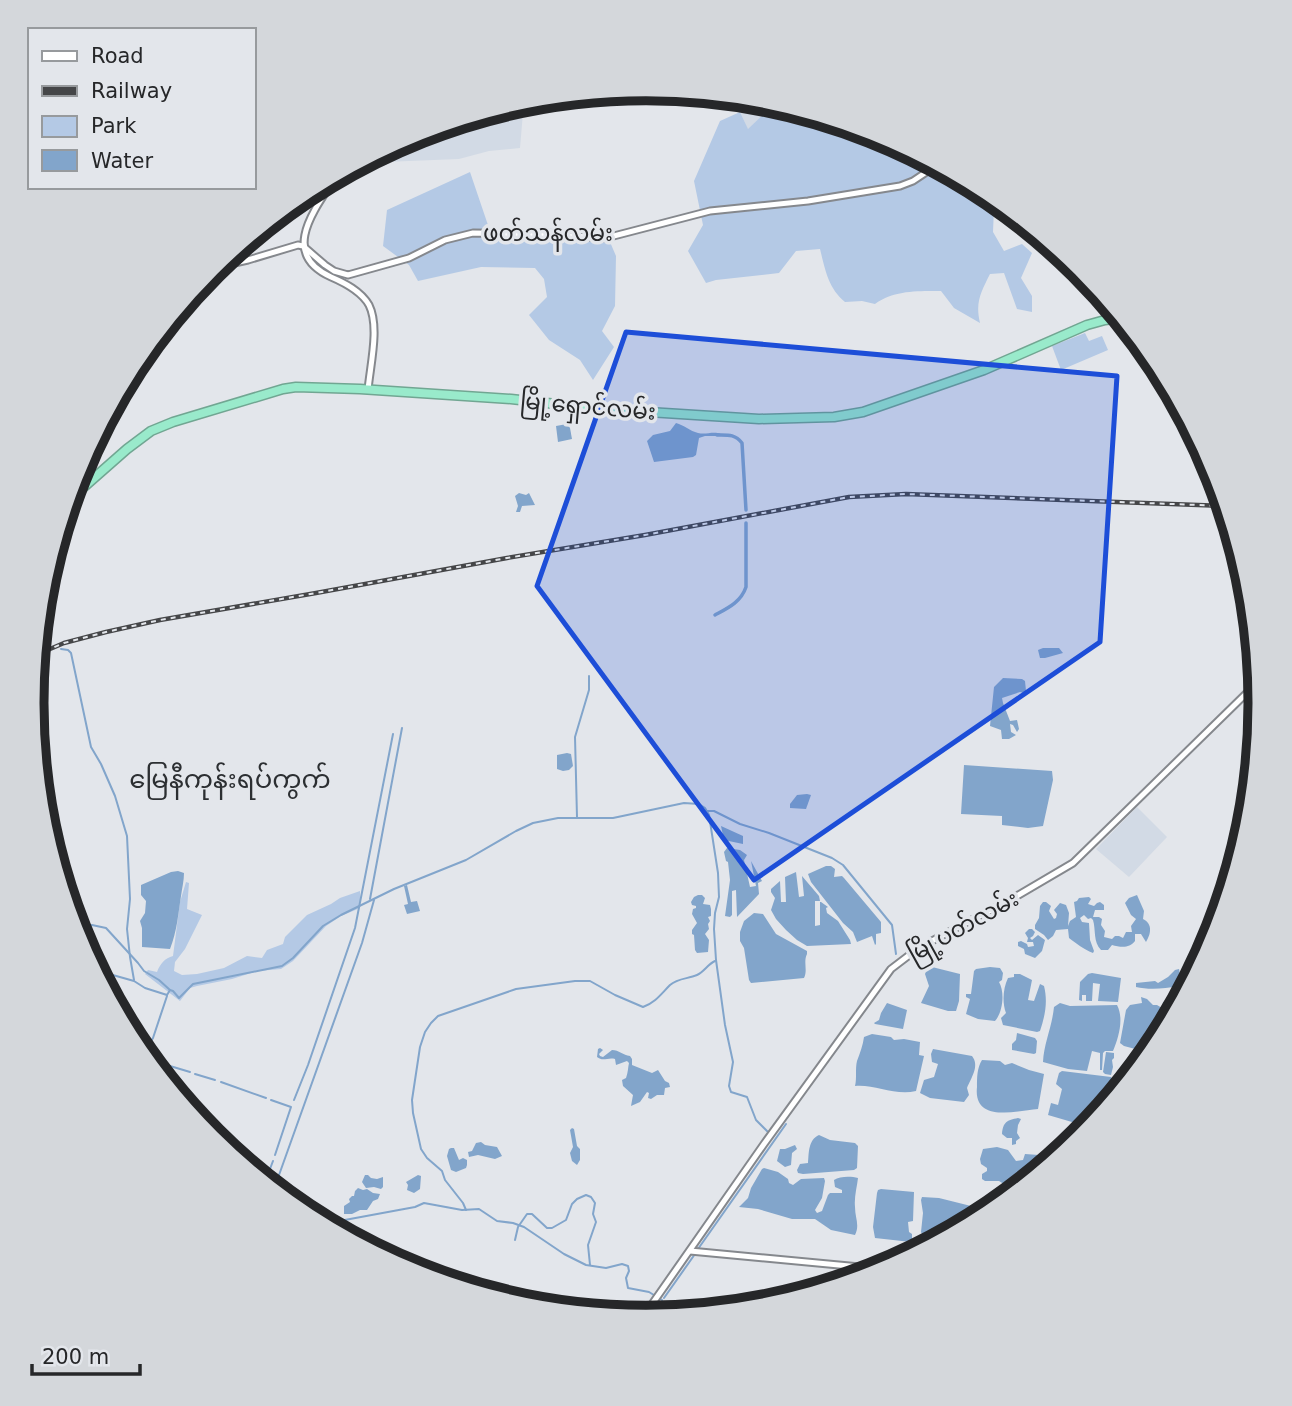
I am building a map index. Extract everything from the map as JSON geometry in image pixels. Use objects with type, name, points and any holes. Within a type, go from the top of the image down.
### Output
[{"type":"highway","name":"မြို့ရှောင်လမ်း","points":[[85,486],[141,437],[159,427],[283,389],[296,387],[368,390],[511,399],[601,409],[758,419],[834,417],[863,412],[984,370],[1087,326],[1110,319]]},
{"type":"main road","name":"ဖတ်သန်လမ်း","points":[[303,246],[334,271],[348,275],[409,258],[455,237],[482,233],[614,237],[710,211],[808,201],[900,186],[928,171]]},
{"type":"main road","points":[[326,193],[307,223],[303,246],[313,267],[344,282],[363,296],[370,308],[374,327],[368,390]]},
{"type":"main road","points":[[235,263],[298,245],[303,246]]},
{"type":"main road","name":"မြို့ပတ်လမ်း","points":[[652,1305],[891,969],[930,942],[1073,863],[1248,692]]},
{"type":"main road","points":[[690,1251],[856,1267]]},
{"type":"highlighted area","points":[[626,332],[1117,376],[1100,642],[754,880],[537,586]]},
{"type":"shaded area","points":[[740,108],[765,113],[748,130]]},
{"type":"shaded area","points":[[523,113],[520,148],[489,151],[459,159],[382,162],[452,133]]},
{"type":"shaded area","points":[[1137,807],[1167,837],[1129,877],[1096,849]]},
{"type":"green space","points":[[740,112],[748,129],[765,113],[802,121],[840,133],[912,163],[981,202],[994,211],[993,232],[1004,251],[1022,244],[1032,253],[1021,278],[1032,296],[1032,312],[1017,309],[1004,273],[990,274],[984,286],[979,303],[980,323],[954,308],[941,291],[898,294],[875,304],[862,301],[845,302],[831,284],[820,249],[796,251],[779,273],[706,283],[688,251],[703,225],[694,181],[720,121]]},
{"type":"green space","points":[[470,172],[490,231],[509,241],[551,228],[610,242],[616,256],[615,306],[602,331],[614,347],[593,380],[580,360],[549,340],[529,315],[547,297],[544,279],[535,268],[481,267],[418,281],[409,265],[383,246],[387,210]]},
{"type":"green space","points":[[1085,333],[1089,341],[1102,336],[1108,350],[1061,370],[1052,346]]},
{"type":"green space","points":[[186,882],[189,883],[187,909],[202,915],[185,949],[175,962],[174,971],[182,975],[224,968],[247,956],[262,958],[267,950],[283,944],[285,937],[307,915],[360,891],[360,908],[326,926],[293,961],[281,969],[258,971],[190,988],[180,1001],[145,974],[148,970],[157,972],[163,962],[173,956],[180,902]]},
{"type":"water","points":[[676,423],[698,433],[718,433],[721,436],[699,438],[696,455],[693,457],[654,462],[647,441],[653,435],[670,431]]},
{"type":"water","points":[[567,424],[572,439],[558,442],[556,426]]},
{"type":"water","points":[[529,493],[535,505],[522,506],[520,512],[516,512],[518,506],[515,496]]},
{"type":"water","points":[[1059,648],[1063,653],[1040,658],[1038,650]]},
{"type":"water","points":[[1003,678],[1022,679],[1025,681],[1026,691],[1002,698],[1010,721],[1017,720],[1019,729],[1017,732],[1010,724],[1011,732],[1016,735],[1009,739],[1002,739],[1001,730],[990,726],[994,687]]},
{"type":"water","points":[[571,754],[573,766],[569,770],[557,769],[557,755]]},
{"type":"water","points":[[964,765],[1052,771],[1053,780],[1043,826],[1028,828],[1002,825],[1002,816],[961,814]]},
{"type":"water","points":[[797,795],[811,795],[806,809],[790,808]]},
{"type":"water","points":[[721,826],[743,836],[743,844],[724,840]]},
{"type":"water","points":[[727,848],[740,850],[747,855],[744,860],[750,887],[756,886],[751,861],[762,881],[758,883],[759,894],[737,917],[736,890],[732,891],[732,915],[725,916],[730,880],[724,852]]},
{"type":"water","points":[[826,866],[835,869],[834,877],[844,878],[881,922],[881,933],[876,934],[875,945],[872,936],[857,942],[853,932],[811,882],[808,874]]},
{"type":"water","points":[[178,871],[184,873],[184,879],[170,949],[142,947],[140,921],[145,913],[146,901],[141,895],[141,885]]},
{"type":"water","points":[[796,872],[799,897],[804,896],[802,876],[819,896],[820,901],[815,901],[815,926],[820,925],[821,902],[828,907],[827,913],[838,921],[851,944],[807,946],[776,919],[771,910],[775,898],[771,889],[780,881],[781,902],[786,902],[785,877]]},
{"type":"water","points":[[407,885],[411,902],[417,901],[420,911],[407,914],[404,886]]},
{"type":"water","points":[[698,895],[705,898],[703,904],[710,905],[711,916],[708,917],[709,929],[705,934],[709,940],[708,952],[697,953],[692,934],[697,923],[692,914],[696,906],[691,902]]},
{"type":"water","points":[[1137,895],[1144,911],[1143,919],[1150,926],[1146,942],[1141,934],[1135,934],[1135,941],[1130,945],[1112,945],[1108,950],[1101,950],[1096,940],[1093,920],[1084,915],[1080,918],[1082,922],[1089,923],[1093,953],[1069,938],[1068,929],[1056,930],[1048,940],[1035,929],[1043,902],[1051,906],[1049,911],[1054,919],[1057,914],[1054,910],[1060,903],[1066,905],[1069,913],[1068,926],[1076,917],[1074,902],[1079,898],[1089,897],[1091,899],[1088,904],[1094,906],[1100,902],[1104,905],[1104,910],[1095,910],[1093,917],[1102,919],[1104,937],[1123,938],[1126,932],[1132,932],[1131,926],[1136,919],[1125,903]]},
{"type":"water","points":[[754,913],[763,914],[776,934],[807,951],[804,978],[751,983],[740,932],[744,921]]},
{"type":"water","points":[[1029,929],[1035,932],[1030,938],[1032,940],[1038,935],[1045,940],[1042,951],[1035,958],[1025,954],[1024,949],[1018,946],[1021,941],[1028,947],[1034,946],[1033,942],[1027,942],[1025,933]]},
{"type":"water","points":[[928,966],[960,974],[956,1011],[921,1003],[929,986],[925,974]]},
{"type":"water","points":[[990,967],[1000,968],[1003,973],[999,982],[1002,991],[1001,1007],[995,1021],[966,1014],[970,999],[966,994],[971,994],[974,971]]},
{"type":"water","points":[[1179,969],[1181,979],[1177,986],[1156,989],[1136,987],[1136,983],[1158,983]]},
{"type":"water","points":[[1092,973],[1121,978],[1118,1002],[1098,1001],[1100,984],[1093,983],[1092,1001],[1086,1001],[1086,995],[1082,995],[1082,1001],[1079,1000],[1080,982]]},
{"type":"water","points":[[1014,974],[1032,980],[1028,1000],[1034,1001],[1040,984],[1044,986],[1046,998],[1040,1031],[1003,1025],[1001,1018],[1006,1013],[1005,986],[1008,978],[1014,977]]},
{"type":"water","points":[[1141,997],[1162,1008],[1163,1002],[1170,1001],[1138,1050],[1120,1043],[1126,1010],[1130,1005],[1142,1003]]},
{"type":"water","points":[[887,1003],[907,1010],[903,1029],[874,1023],[879,1020]]},
{"type":"water","points":[[1060,1003],[1070,1006],[1117,1005],[1120,1016],[1119,1034],[1113,1051],[1103,1053],[1102,1070],[1100,1053],[1092,1051],[1087,1071],[1043,1062],[1054,1007]]},
{"type":"water","points":[[1017,1033],[1035,1038],[1036,1053],[1012,1050]]},
{"type":"water","points":[[872,1034],[891,1037],[894,1040],[920,1042],[919,1055],[924,1056],[916,1091],[900,1092],[855,1086],[856,1064],[864,1037]]},
{"type":"water","points":[[600,1048],[603,1050],[600,1056],[603,1057],[614,1050],[630,1056],[632,1065],[652,1073],[658,1070],[670,1087],[665,1088],[664,1095],[651,1099],[648,1098],[647,1092],[640,1102],[631,1106],[633,1095],[623,1086],[622,1080],[626,1078],[629,1063],[627,1061],[616,1065],[615,1059],[597,1057]]},
{"type":"water","points":[[933,1049],[972,1056],[974,1072],[967,1088],[969,1095],[964,1102],[930,1098],[920,1093],[924,1080],[934,1077],[938,1064],[932,1062]]},
{"type":"water","points":[[1106,1052],[1114,1053],[1111,1075],[1103,1072]]},
{"type":"water","points":[[982,1060],[1000,1061],[1005,1065],[1012,1063],[1044,1074],[1038,1109],[998,1112],[982,1106],[977,1087],[978,1069]]},
{"type":"water","points":[[1062,1071],[1111,1077],[1112,1085],[1077,1124],[1048,1115],[1051,1103],[1058,1105],[1062,1089],[1056,1084]]},
{"type":"water","points":[[1021,1119],[1017,1133],[1020,1138],[1012,1145],[1012,1138],[1002,1134],[1003,1127],[1006,1122]]},
{"type":"water","points":[[572,1128],[580,1149],[577,1165],[572,1161],[570,1153],[573,1147],[570,1130]]},
{"type":"water","points":[[819,1135],[830,1140],[855,1143],[858,1146],[857,1168],[798,1173],[800,1164],[808,1163],[811,1143]]},
{"type":"water","points":[[476,1143],[497,1147],[502,1156],[495,1159],[478,1155],[469,1157],[468,1152],[472,1151]]},
{"type":"water","points":[[795,1145],[797,1149],[792,1153],[791,1165],[785,1167],[777,1161],[780,1149]]},
{"type":"water","points":[[997,1147],[1008,1150],[1016,1161],[1023,1160],[1025,1154],[1041,1157],[1006,1186],[999,1181],[982,1179],[982,1174],[987,1171],[980,1159],[983,1149]]},
{"type":"water","points":[[451,1148],[454,1148],[459,1160],[467,1160],[466,1168],[456,1172],[451,1170],[447,1156]]},
{"type":"water","points":[[764,1168],[778,1172],[793,1185],[801,1179],[824,1178],[822,1198],[815,1210],[817,1213],[822,1211],[830,1193],[842,1193],[842,1190],[835,1187],[834,1180],[858,1178],[855,1235],[831,1230],[815,1219],[792,1219],[758,1209],[739,1207],[748,1198]]},
{"type":"water","points":[[365,1175],[377,1179],[383,1177],[383,1187],[366,1188],[362,1182]]},
{"type":"water","points":[[421,1176],[420,1189],[414,1193],[407,1190],[406,1182]]},
{"type":"water","points":[[358,1188],[380,1194],[378,1199],[373,1201],[367,1210],[344,1214],[344,1206],[350,1202],[349,1199]]},
{"type":"water","points":[[881,1189],[914,1192],[913,1221],[908,1222],[909,1232],[912,1234],[911,1242],[875,1238],[873,1227],[877,1193]]},
{"type":"water","points":[[922,1197],[939,1198],[976,1207],[924,1237],[921,1232]]},
{"type":"waterway","points":[[717,435],[728,435],[742,443],[746,510]]},
{"type":"waterway","points":[[715,615],[737,601],[746,587],[746,523]]},
{"type":"waterway","points":[[61,649],[71,653],[91,747],[115,796],[127,836],[130,899],[127,929],[134,980]]},
{"type":"waterway","points":[[577,817],[575,737],[589,690],[589,676]]},
{"type":"waterway","points":[[370,899],[402,728]]},
{"type":"waterway","points":[[294,1100],[355,928],[393,734]]},
{"type":"waterway","points":[[108,974],[167,995],[170,990],[173,991],[179,998],[193,984],[282,966],[323,926],[341,915],[394,889],[466,860],[533,823],[558,818],[613,818],[684,803],[699,804],[709,815],[718,873],[719,897],[714,929],[725,1025],[733,1062],[729,1086],[731,1092],[747,1097],[756,1120],[769,1133]]},
{"type":"waterway","points":[[707,811],[714,811],[740,824],[832,858],[843,865],[892,925],[896,954]]},
{"type":"waterway","points":[[277,1180],[362,943],[374,900]]},
{"type":"waterway","points":[[87,926],[106,928],[144,971],[170,990]]},
{"type":"waterway","points":[[466,1210],[445,1180],[442,1171],[421,1149],[413,1113],[412,1100],[420,1047],[431,1023],[438,1016],[516,989],[575,981],[590,981],[643,1007],[673,983],[697,975],[715,961]]},
{"type":"waterway","points":[[149,1044],[167,996]]},
{"type":"waterway","points":[[170,1066],[190,1072]]},
{"type":"waterway","points":[[195,1074],[215,1080]]},
{"type":"waterway","points":[[221,1082],[266,1098]]},
{"type":"waterway","points":[[271,1100],[291,1107],[275,1155]]},
{"type":"waterway","points":[[698,1249],[786,1124]]},
{"type":"waterway","points":[[269,1172],[273,1161]]},
{"type":"waterway","points":[[515,1240],[518,1227],[527,1214],[532,1214],[547,1228],[552,1228],[566,1220],[572,1204],[586,1195],[595,1203],[593,1214],[596,1222],[588,1245],[590,1265]]},
{"type":"waterway","points":[[339,1221],[424,1203],[462,1210],[479,1209],[497,1221],[524,1227],[564,1254],[586,1265],[606,1268],[622,1264],[628,1266],[628,1288],[649,1292],[662,1300]]},
{"type":"waterway","points":[[664,1298],[695,1254]]},
{"type":"railway","points":[[46,651],[64,643],[160,620],[849,497],[906,494],[1215,506]]},
{"type":"district","name":"မြေနီကုန်းရပ်ကွက်","points":[[230,779]]}]
